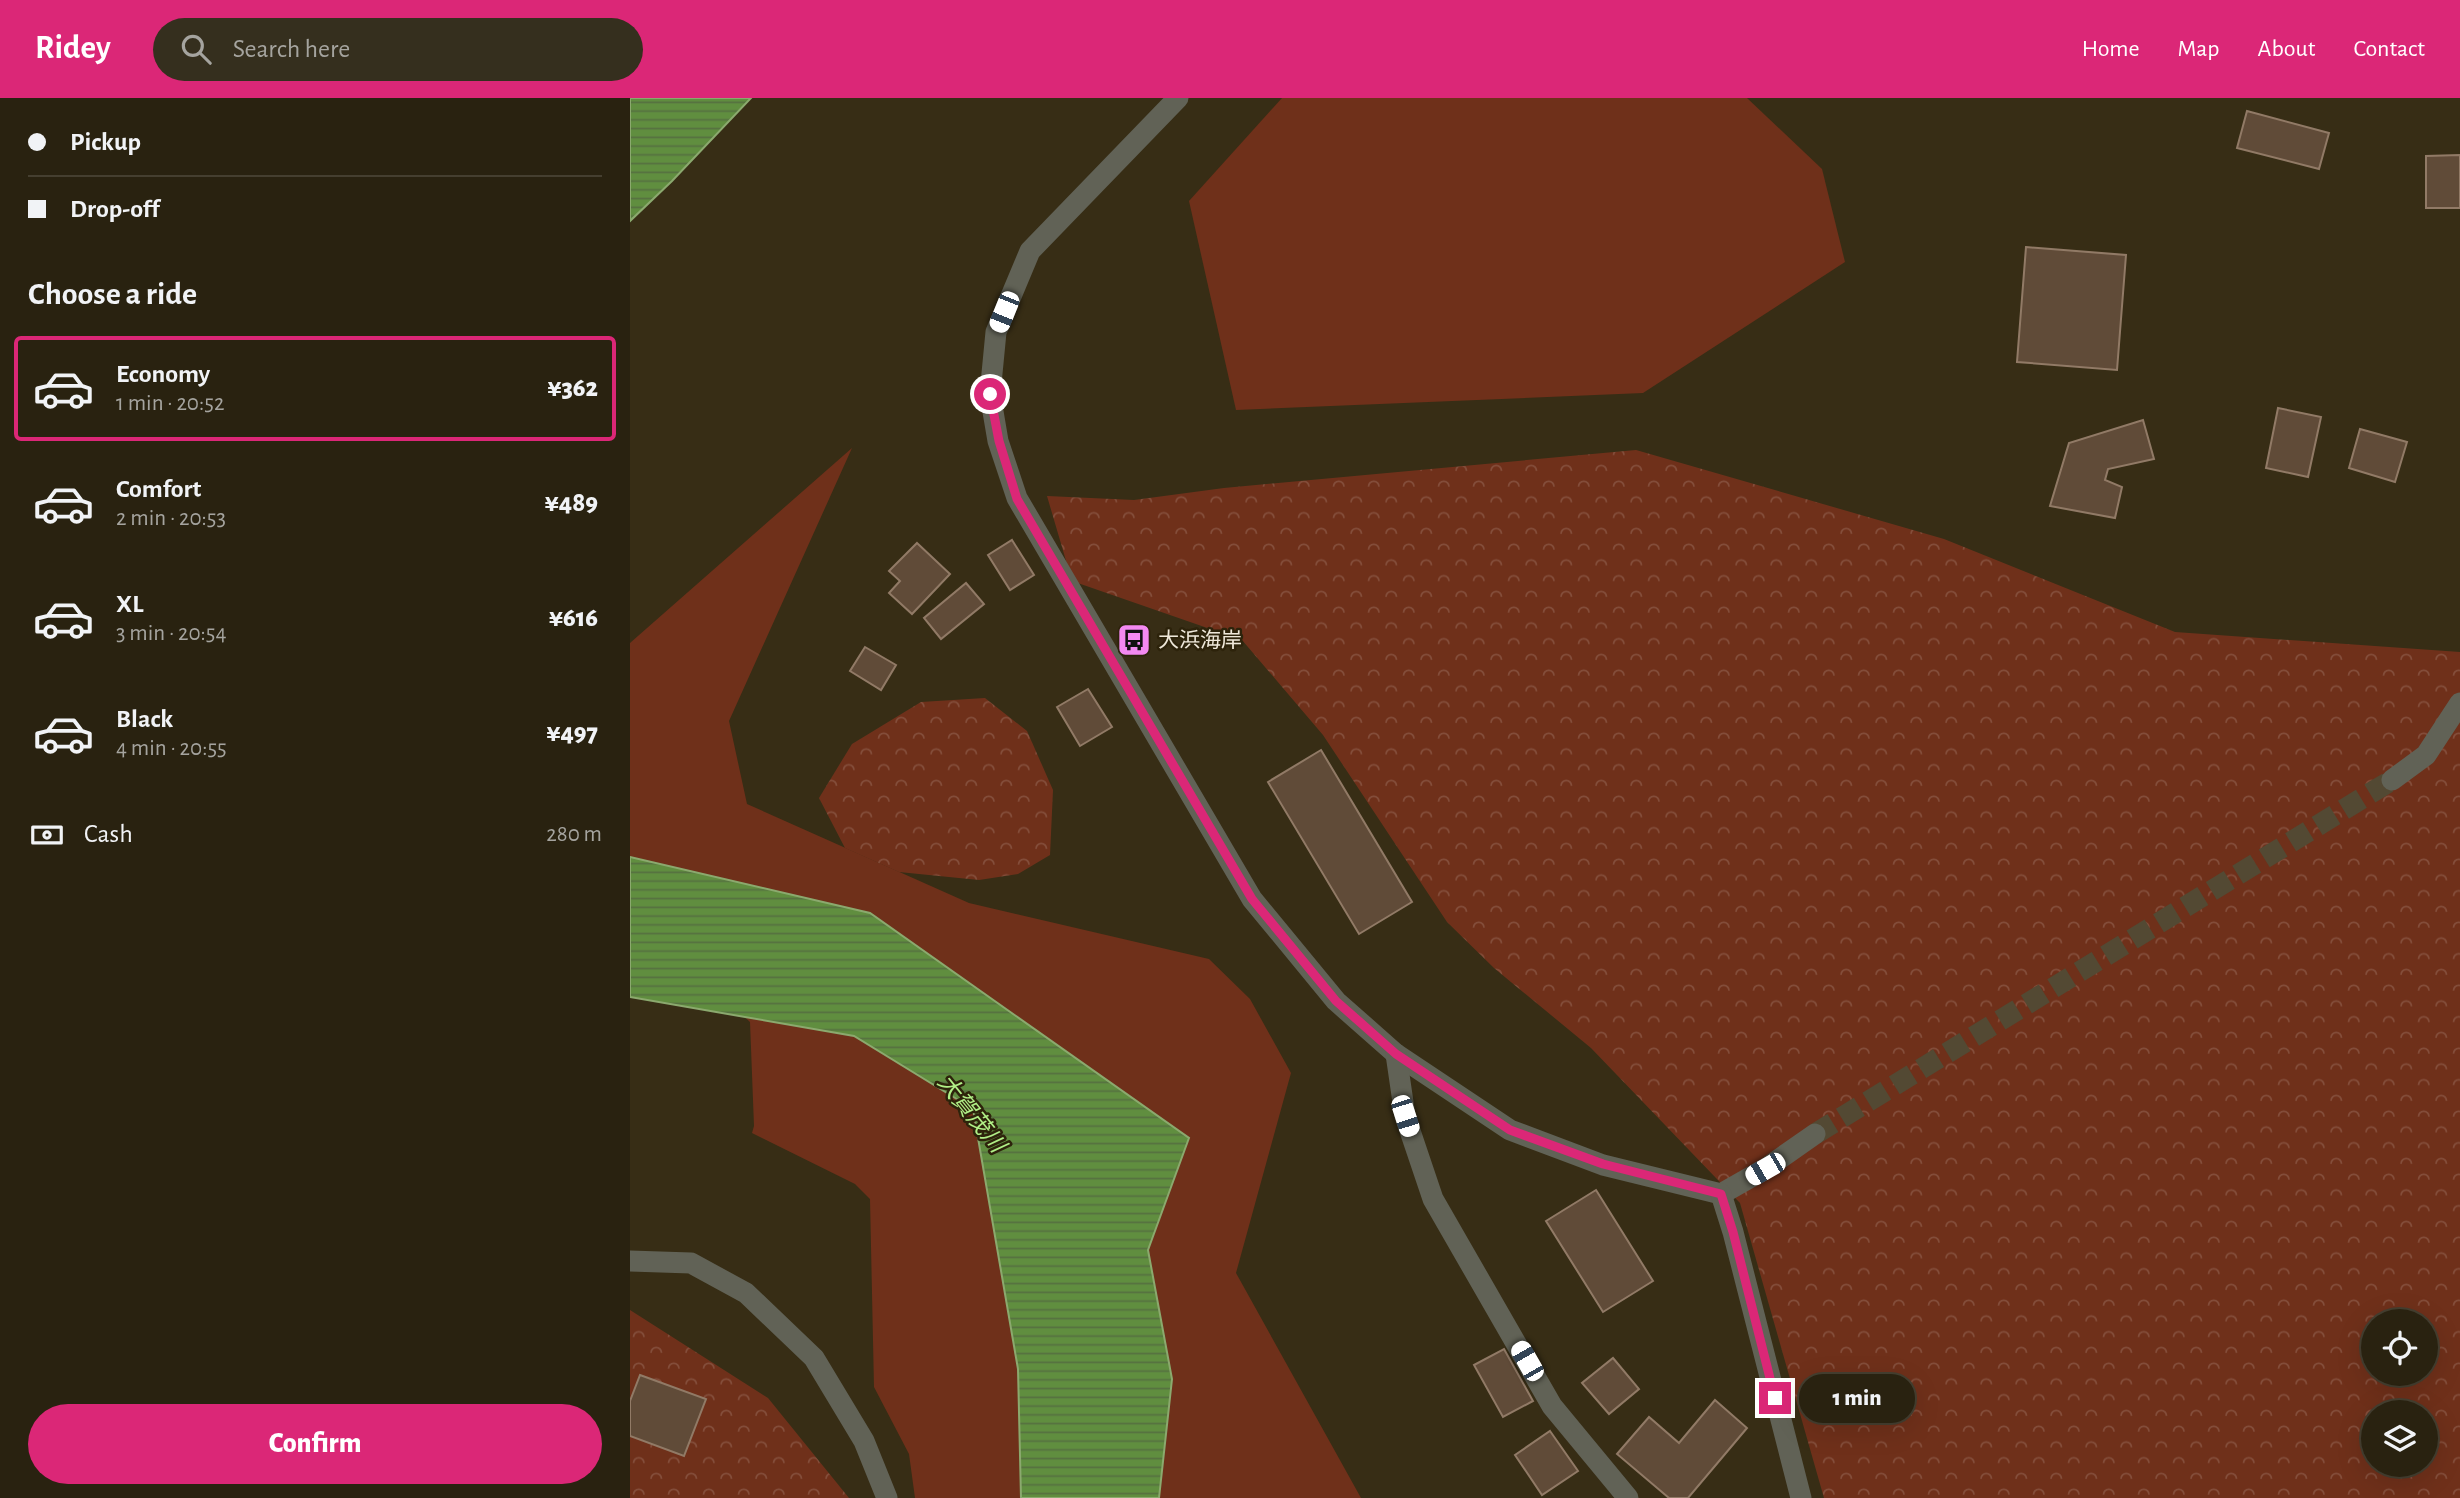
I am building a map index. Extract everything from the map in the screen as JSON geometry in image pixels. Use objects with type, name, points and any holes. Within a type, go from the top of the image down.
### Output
[{"type":"street","points":[[1178,98],[1030,251],[996,332],[990,394],[999,441],[1017,499],[1252,899],[1336,1001],[1396,1054],[1510,1130],[1603,1164],[1721,1194],[1765,1169],[1815,1134]]},
{"type":"street","points":[[2392,780],[2426,755],[2460,703]]},
{"type":"street","points":[[1396,1054],[1405,1116],[1433,1199],[1552,1406],[1628,1498]]},
{"type":"street","points":[[1721,1194],[1737,1244],[1801,1498]]},
{"type":"street","points":[[630,1261],[691,1263],[746,1293],[814,1358],[864,1441],[887,1498]]},
{"type":"green space","points":[[1282,98],[1747,98],[1822,169],[1845,262],[1643,393],[1236,410],[1189,201]]},
{"type":"green space","points":[[852,448],[729,721],[747,804],[969,903],[1209,959],[1250,999],[1291,1073],[1236,1273],[1361,1498],[915,1498],[909,1454],[874,1387],[870,1199],[855,1184],[752,1133],[754,1126],[750,1022],[630,910],[630,643]]},
{"type":"green space","points":[[1636,450],[1944,539],[2175,632],[2460,652],[2460,1498],[1824,1498],[1740,1203],[1591,1048],[1494,968],[1447,922],[1323,735],[1242,640],[1072,581],[1047,496],[1134,500],[1224,488]]},
{"type":"green space","points":[[985,698],[1027,731],[1053,790],[1050,855],[1018,874],[979,880],[899,872],[845,848],[819,798],[852,744],[921,702]]},
{"type":"green space","points":[[630,1310],[768,1398],[849,1498],[630,1498]]},
{"type":"shaded area","points":[[630,98],[751,98],[630,221]]},
{"type":"shaded area","points":[[630,857],[870,913],[1189,1138],[1148,1250],[1172,1379],[1159,1498],[1021,1498],[1018,1369],[973,1109],[854,1036],[630,997]]},
{"type":"building","points":[[2247,111],[2329,133],[2319,169],[2237,148]]},
{"type":"building","points":[[2460,155],[2460,208],[2426,208],[2426,156]]},
{"type":"building","points":[[2026,247],[2126,255],[2117,370],[2017,362]]},
{"type":"building","points":[[2278,408],[2321,417],[2308,477],[2266,468]]},
{"type":"building","points":[[2143,420],[2154,459],[2108,469],[2105,480],[2122,487],[2115,518],[2050,506],[2069,443]]},
{"type":"building","points":[[2360,429],[2407,442],[2395,482],[2349,468]]},
{"type":"building","points":[[1012,540],[1034,575],[1010,590],[988,555]]},
{"type":"building","points":[[917,543],[950,574],[912,614],[889,593],[900,581],[889,571]]},
{"type":"building","points":[[966,583],[984,604],[941,639],[924,618]]},
{"type":"building","points":[[865,647],[896,665],[881,690],[850,671]]},
{"type":"building","points":[[1088,689],[1112,727],[1080,746],[1057,707]]},
{"type":"building","points":[[1321,750],[1412,902],[1359,934],[1268,782]]},
{"type":"building","points":[[1596,1190],[1653,1281],[1603,1312],[1546,1221]]},
{"type":"building","points":[[1504,1349],[1533,1401],[1503,1417],[1474,1365]]},
{"type":"building","points":[[1613,1358],[1639,1389],[1609,1414],[1582,1383]]},
{"type":"building","points":[[640,1375],[706,1399],[684,1456],[630,1436],[630,1401]]},
{"type":"building","points":[[1715,1400],[1747,1428],[1688,1498],[1669,1498],[1617,1454],[1649,1417],[1679,1443]]},
{"type":"building","points":[[1550,1431],[1578,1471],[1542,1495],[1515,1455]]},
{"type":"tunnel","points":[[1815,1134],[2392,780]]},
{"type":"place","name":"大浜海岸","points":[[1134,640]]},
{"type":"route","points":[[990,394],[999,441],[1017,499],[1252,899],[1336,1001],[1396,1054],[1510,1130],[1603,1164],[1721,1194],[1775,1398]]},
{"type":"water label","name":"大賀茂川","points":[[972,1113]]}]
